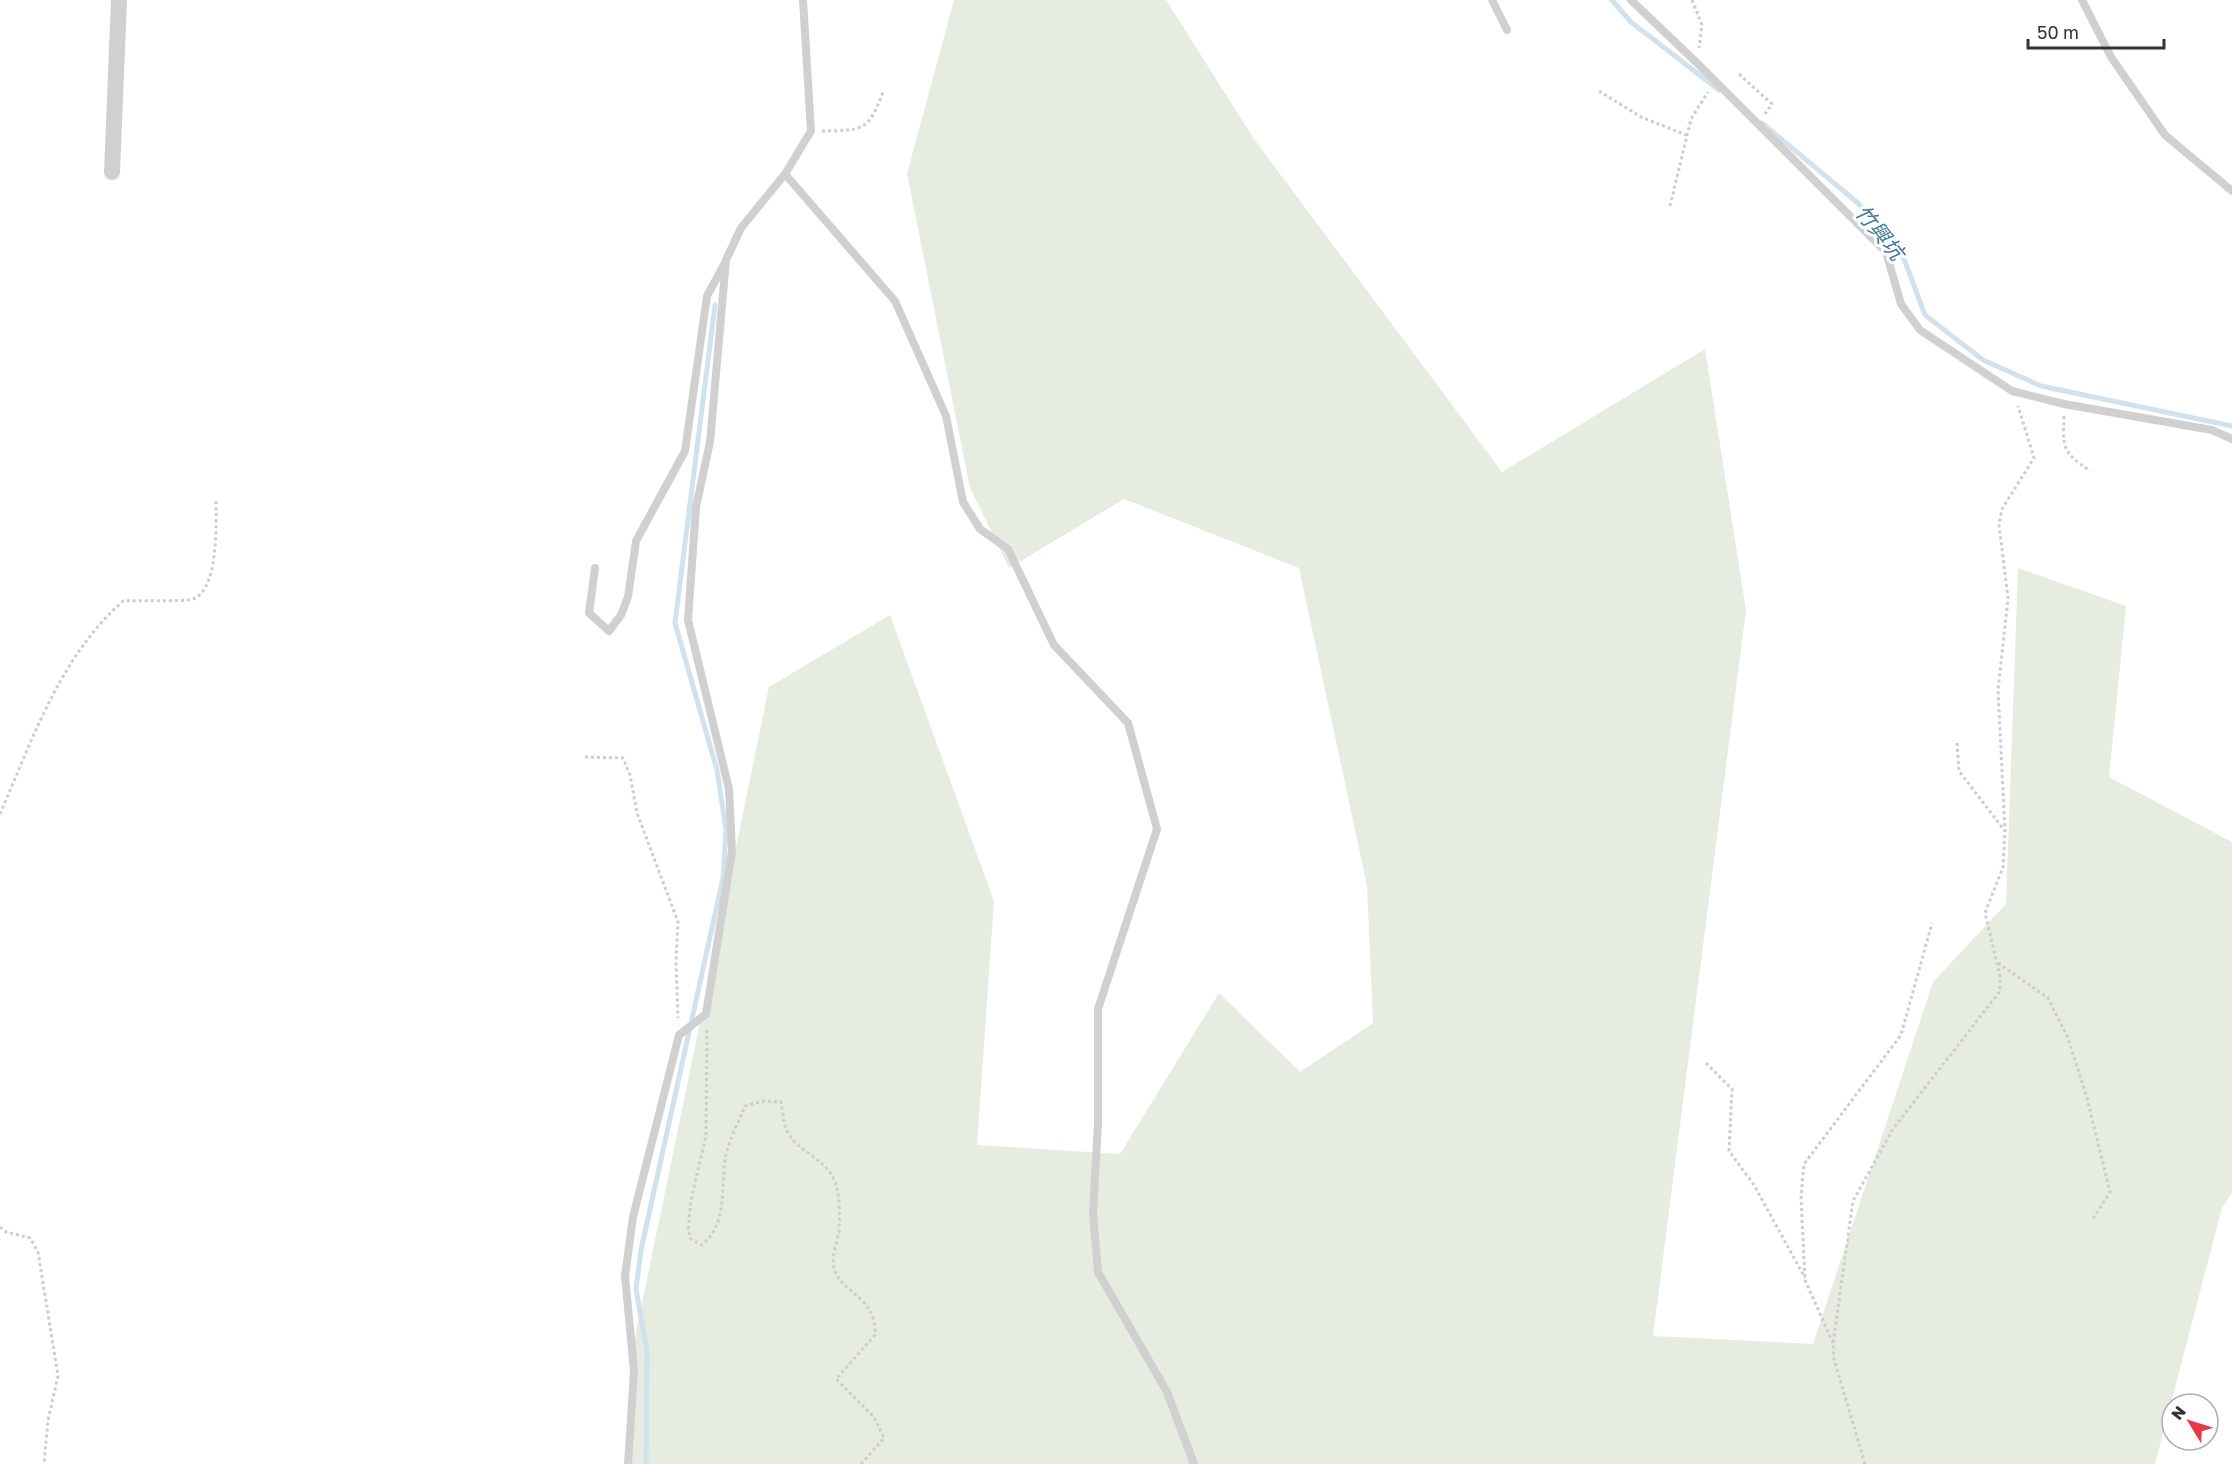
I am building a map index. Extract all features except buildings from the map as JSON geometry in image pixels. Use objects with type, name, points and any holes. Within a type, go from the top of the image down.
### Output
[{"type":"street","points":[[112,172],[119,0]]},
{"type":"lane","points":[[595,568],[589,613],[609,631],[621,615],[628,597],[636,541],[685,451],[707,296],[741,228],[785,174],[811,131],[803,0]]},
{"type":"lane","points":[[1492,0],[1507,30]]},
{"type":"lane","points":[[1631,0],[1886,252],[1901,304],[1920,330],[2012,391],[2064,404],[2212,430],[2232,439]]},
{"type":"lane","points":[[2082,0],[2111,57],[2164,135],[2232,192]]},
{"type":"lane","points":[[785,174],[896,301],[946,416],[963,502],[980,529],[1008,549],[1054,645],[1128,723],[1157,829],[1098,1009],[1098,1123],[1093,1213],[1098,1272],[1167,1392],[1194,1464]]},
{"type":"lane","points":[[628,1464],[634,1371],[625,1276],[633,1217],[679,1035],[706,1014],[732,851],[729,789],[688,620],[696,507],[710,442],[726,260]]},
{"type":"path","points":[[1692,0],[1702,25],[1696,62]]},
{"type":"path","points":[[1739,74],[1772,104],[1758,125]]},
{"type":"path","points":[[1670,206],[1691,119],[1714,82]]},
{"type":"path","points":[[1599,91],[1641,117],[1686,135]]},
{"type":"path","points":[[811,131],[859,129],[873,119],[883,92]]},
{"type":"path","points":[[1864,1464],[1834,1359],[1833,1344],[1853,1201],[1893,1129],[2000,991],[1997,962],[1985,914],[2003,867],[2005,831],[1998,690],[2008,598],[1999,525],[2002,509],[2034,458],[2012,391]]},
{"type":"path","points":[[2064,404],[2063,440],[2067,454],[2090,471]]},
{"type":"path","points":[[0,814],[63,674],[103,619],[123,601],[194,599],[206,588],[216,545],[216,499]]},
{"type":"path","points":[[1958,743],[1959,771],[2005,831]]},
{"type":"path","points":[[585,757],[623,758],[630,775],[637,813],[678,922],[676,961],[679,1035]]},
{"type":"path","points":[[1806,1280],[1802,1197],[1804,1164],[1901,1035],[1932,923]]},
{"type":"path","points":[[1997,962],[2048,998],[2068,1038],[2087,1098],[2110,1192],[2092,1220]]},
{"type":"path","points":[[706,1014],[709,1057],[706,1136],[691,1200],[688,1230],[691,1239],[702,1245],[709,1239],[720,1216],[726,1153],[746,1106],[764,1101],[781,1102],[788,1133],[801,1148],[824,1164],[836,1183],[839,1228],[833,1266],[838,1280],[864,1299],[875,1329],[875,1335],[836,1379],[874,1417],[884,1438],[861,1464]]},
{"type":"path","points":[[1706,1062],[1732,1089],[1729,1151],[1754,1185],[1806,1280],[1833,1344]]},
{"type":"path","points":[[0,1227],[6,1232],[30,1238],[38,1252],[58,1376],[48,1420],[44,1464]]},
{"type":"shaded area","points":[[954,0],[1166,0],[1254,139],[1502,472],[1705,349],[1746,610],[1653,1336],[1813,1344],[1933,982],[2006,904],[2018,568],[2126,606],[2109,777],[2232,842],[2232,1193],[2222,1208],[2174,1392],[2160,1392],[2160,1445],[2155,1464],[629,1464],[630,1362],[769,687],[890,615],[994,901],[977,1145],[1120,1154],[1219,993],[1300,1072],[1373,1023],[1367,886],[1299,568],[1124,499],[1009,568],[970,488],[907,174]]},
{"type":"waterway","name":"竹興坑","points":[[1612,0],[1631,22],[1719,90]]},
{"type":"waterway","name":"竹興坑","points":[[1762,123],[1859,204],[1904,259],[1925,315],[1983,360],[2041,386],[2232,426]]},
{"type":"waterway","points":[[646,1464],[647,1352],[636,1289],[641,1250],[723,878],[726,830],[717,770],[675,623],[715,305]]}]
